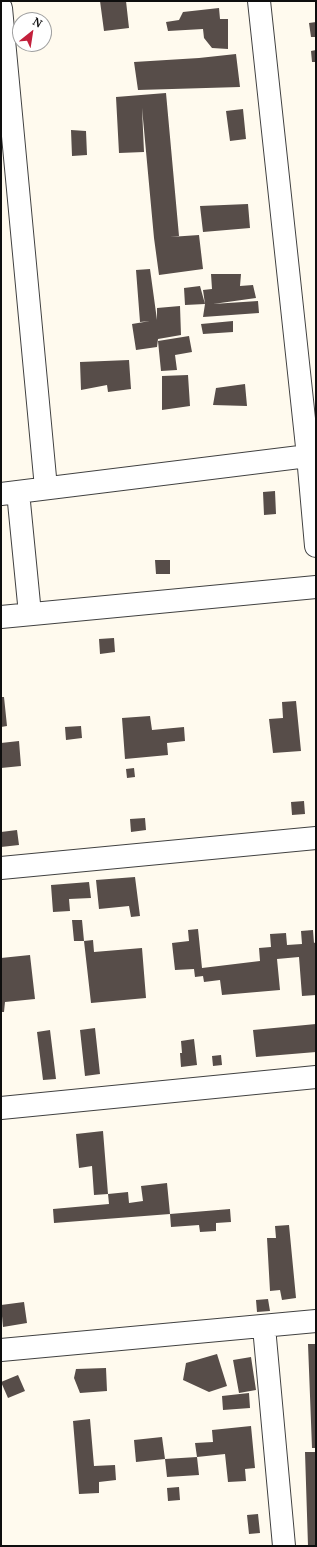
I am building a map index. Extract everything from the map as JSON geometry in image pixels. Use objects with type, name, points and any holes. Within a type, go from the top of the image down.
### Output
[{"type":"street","points":[[259,1],[312,455],[316,546]]},
{"type":"street","points":[[1,8],[46,488]]},
{"type":"street","points":[[30,614],[10,493],[312,455]]},
{"type":"street","points":[[1,617],[316,587]]},
{"type":"street","points":[[1,868],[316,838]]},
{"type":"street","points":[[1,1108],[316,1077]]},
{"type":"street","points":[[1,1350],[316,1321]]},
{"type":"street","points":[[264,1326],[284,1546]]},
{"type":"building","points":[[100,1],[126,1],[129,28],[104,31]]},
{"type":"building","points":[[219,8],[220,19],[228,19],[228,49],[212,48],[204,38],[203,29],[168,31],[166,22],[179,20],[183,12]]},
{"type":"building","points":[[316,22],[316,37],[311,37],[309,23]]},
{"type":"building","points":[[316,50],[316,62],[312,62],[311,51]]},
{"type":"building","points":[[236,54],[240,87],[138,90],[134,62]]},
{"type":"building","points":[[166,93],[179,236],[170,237],[199,235],[203,269],[159,275],[154,238],[142,108],[144,152],[119,153],[116,97]]},
{"type":"building","points":[[243,109],[246,139],[230,141],[226,111]]},
{"type":"building","points":[[71,130],[86,131],[87,155],[72,156]]},
{"type":"building","points":[[248,204],[250,228],[203,232],[200,206]]},
{"type":"building","points":[[150,269],[157,320],[157,308],[180,306],[181,335],[158,339],[157,347],[136,350],[132,324],[150,321],[140,322],[136,270]]},
{"type":"building","points":[[211,274],[241,274],[240,286],[253,285],[256,298],[213,304],[258,301],[259,313],[203,317],[205,304],[203,290],[212,289]]},
{"type":"building","points":[[200,286],[205,304],[185,305],[184,288]]},
{"type":"building","points":[[233,321],[233,332],[203,334],[201,324]]},
{"type":"building","points":[[189,336],[192,352],[175,355],[177,370],[161,371],[158,341]]},
{"type":"building","points":[[129,360],[131,389],[108,392],[107,385],[81,390],[80,362]]},
{"type":"building","points":[[188,375],[190,406],[162,410],[162,376]]},
{"type":"building","points":[[245,384],[247,406],[213,405],[216,388]]},
{"type":"building","points":[[275,491],[276,514],[264,515],[263,492]]},
{"type":"building","points":[[155,560],[170,560],[170,574],[156,574]]},
{"type":"building","points":[[114,638],[115,652],[100,654],[99,639]]},
{"type":"building","points":[[1,697],[4,697],[7,726],[1,727]]},
{"type":"building","points":[[296,701],[301,751],[273,753],[269,719],[283,718],[282,702]]},
{"type":"building","points":[[150,716],[152,730],[184,727],[185,741],[167,743],[168,755],[125,759],[122,718]]},
{"type":"building","points":[[81,726],[82,738],[66,740],[65,727]]},
{"type":"building","points":[[19,741],[21,766],[1,768],[1,743]]},
{"type":"building","points":[[134,768],[135,777],[127,778],[126,769]]},
{"type":"building","points":[[304,801],[305,814],[292,815],[291,802]]},
{"type":"building","points":[[145,818],[146,830],[131,832],[130,819]]},
{"type":"building","points":[[17,830],[19,845],[1,847],[1,832]]},
{"type":"building","points":[[135,877],[140,916],[131,917],[129,906],[99,909],[96,880]]},
{"type":"building","points":[[89,882],[91,898],[69,899],[70,911],[53,912],[51,885]]},
{"type":"building","points":[[72,920],[82,920],[84,941],[74,941]]},
{"type":"building","points":[[198,929],[202,968],[260,961],[259,948],[271,947],[270,934],[286,933],[287,945],[302,944],[301,931],[313,930],[314,943],[316,942],[316,995],[302,996],[299,957],[277,959],[280,990],[222,995],[220,980],[204,982],[203,976],[195,977],[194,969],[175,970],[172,943],[189,941],[188,930]]},
{"type":"building","points":[[93,940],[94,952],[142,948],[146,998],[91,1003],[84,941]]},
{"type":"building","points":[[30,955],[35,999],[5,1002],[4,1012],[1,1012],[1,958]]},
{"type":"building","points":[[316,1024],[316,1052],[256,1057],[253,1030]]},
{"type":"building","points":[[95,1028],[100,1074],[85,1076],[80,1030]]},
{"type":"building","points":[[50,1030],[56,1079],[43,1080],[37,1032]]},
{"type":"building","points":[[194,1039],[197,1065],[181,1067],[181,1041]]},
{"type":"building","points":[[221,1055],[222,1065],[213,1066],[212,1056]]},
{"type":"building","points":[[103,1131],[108,1194],[94,1195],[92,1166],[79,1168],[76,1134]]},
{"type":"building","points":[[167,1183],[170,1214],[54,1223],[53,1209],[109,1204],[108,1194],[128,1192],[129,1203],[143,1201],[141,1186]]},
{"type":"building","points":[[230,1209],[231,1222],[216,1223],[216,1231],[200,1232],[199,1225],[171,1227],[170,1214]]},
{"type":"building","points":[[289,1225],[296,1298],[282,1300],[280,1290],[270,1291],[267,1238],[276,1238],[275,1226]]},
{"type":"building","points":[[268,1299],[270,1311],[257,1312],[256,1300]]},
{"type":"building","points":[[24,1302],[27,1323],[3,1327],[1,1305]]},
{"type":"building","points":[[308,1344],[316,1344],[316,1448],[312,1448]]},
{"type":"building","points":[[217,1354],[227,1386],[209,1392],[183,1380],[186,1363]]},
{"type":"building","points":[[251,1357],[256,1390],[239,1393],[233,1360]]},
{"type":"building","points":[[106,1368],[107,1391],[80,1393],[74,1378],[76,1369]]},
{"type":"building","points":[[18,1375],[25,1391],[8,1398],[1,1382]]},
{"type":"building","points":[[249,1393],[250,1408],[223,1410],[222,1396]]},
{"type":"building","points":[[90,1419],[94,1466],[115,1465],[116,1480],[99,1482],[99,1493],[79,1494],[73,1421]]},
{"type":"building","points":[[251,1426],[255,1468],[245,1469],[246,1481],[228,1482],[225,1454],[197,1457],[195,1443],[213,1442],[212,1430]]},
{"type":"building","points":[[162,1437],[165,1459],[136,1462],[134,1440]]},
{"type":"building","points":[[305,1452],[316,1452],[316,1545],[313,1546],[308,1546]]},
{"type":"building","points":[[197,1457],[199,1475],[167,1477],[165,1459]]},
{"type":"building","points":[[179,1487],[180,1500],[168,1501],[167,1488]]},
{"type":"building","points":[[258,1514],[260,1533],[249,1534],[247,1515]]}]
